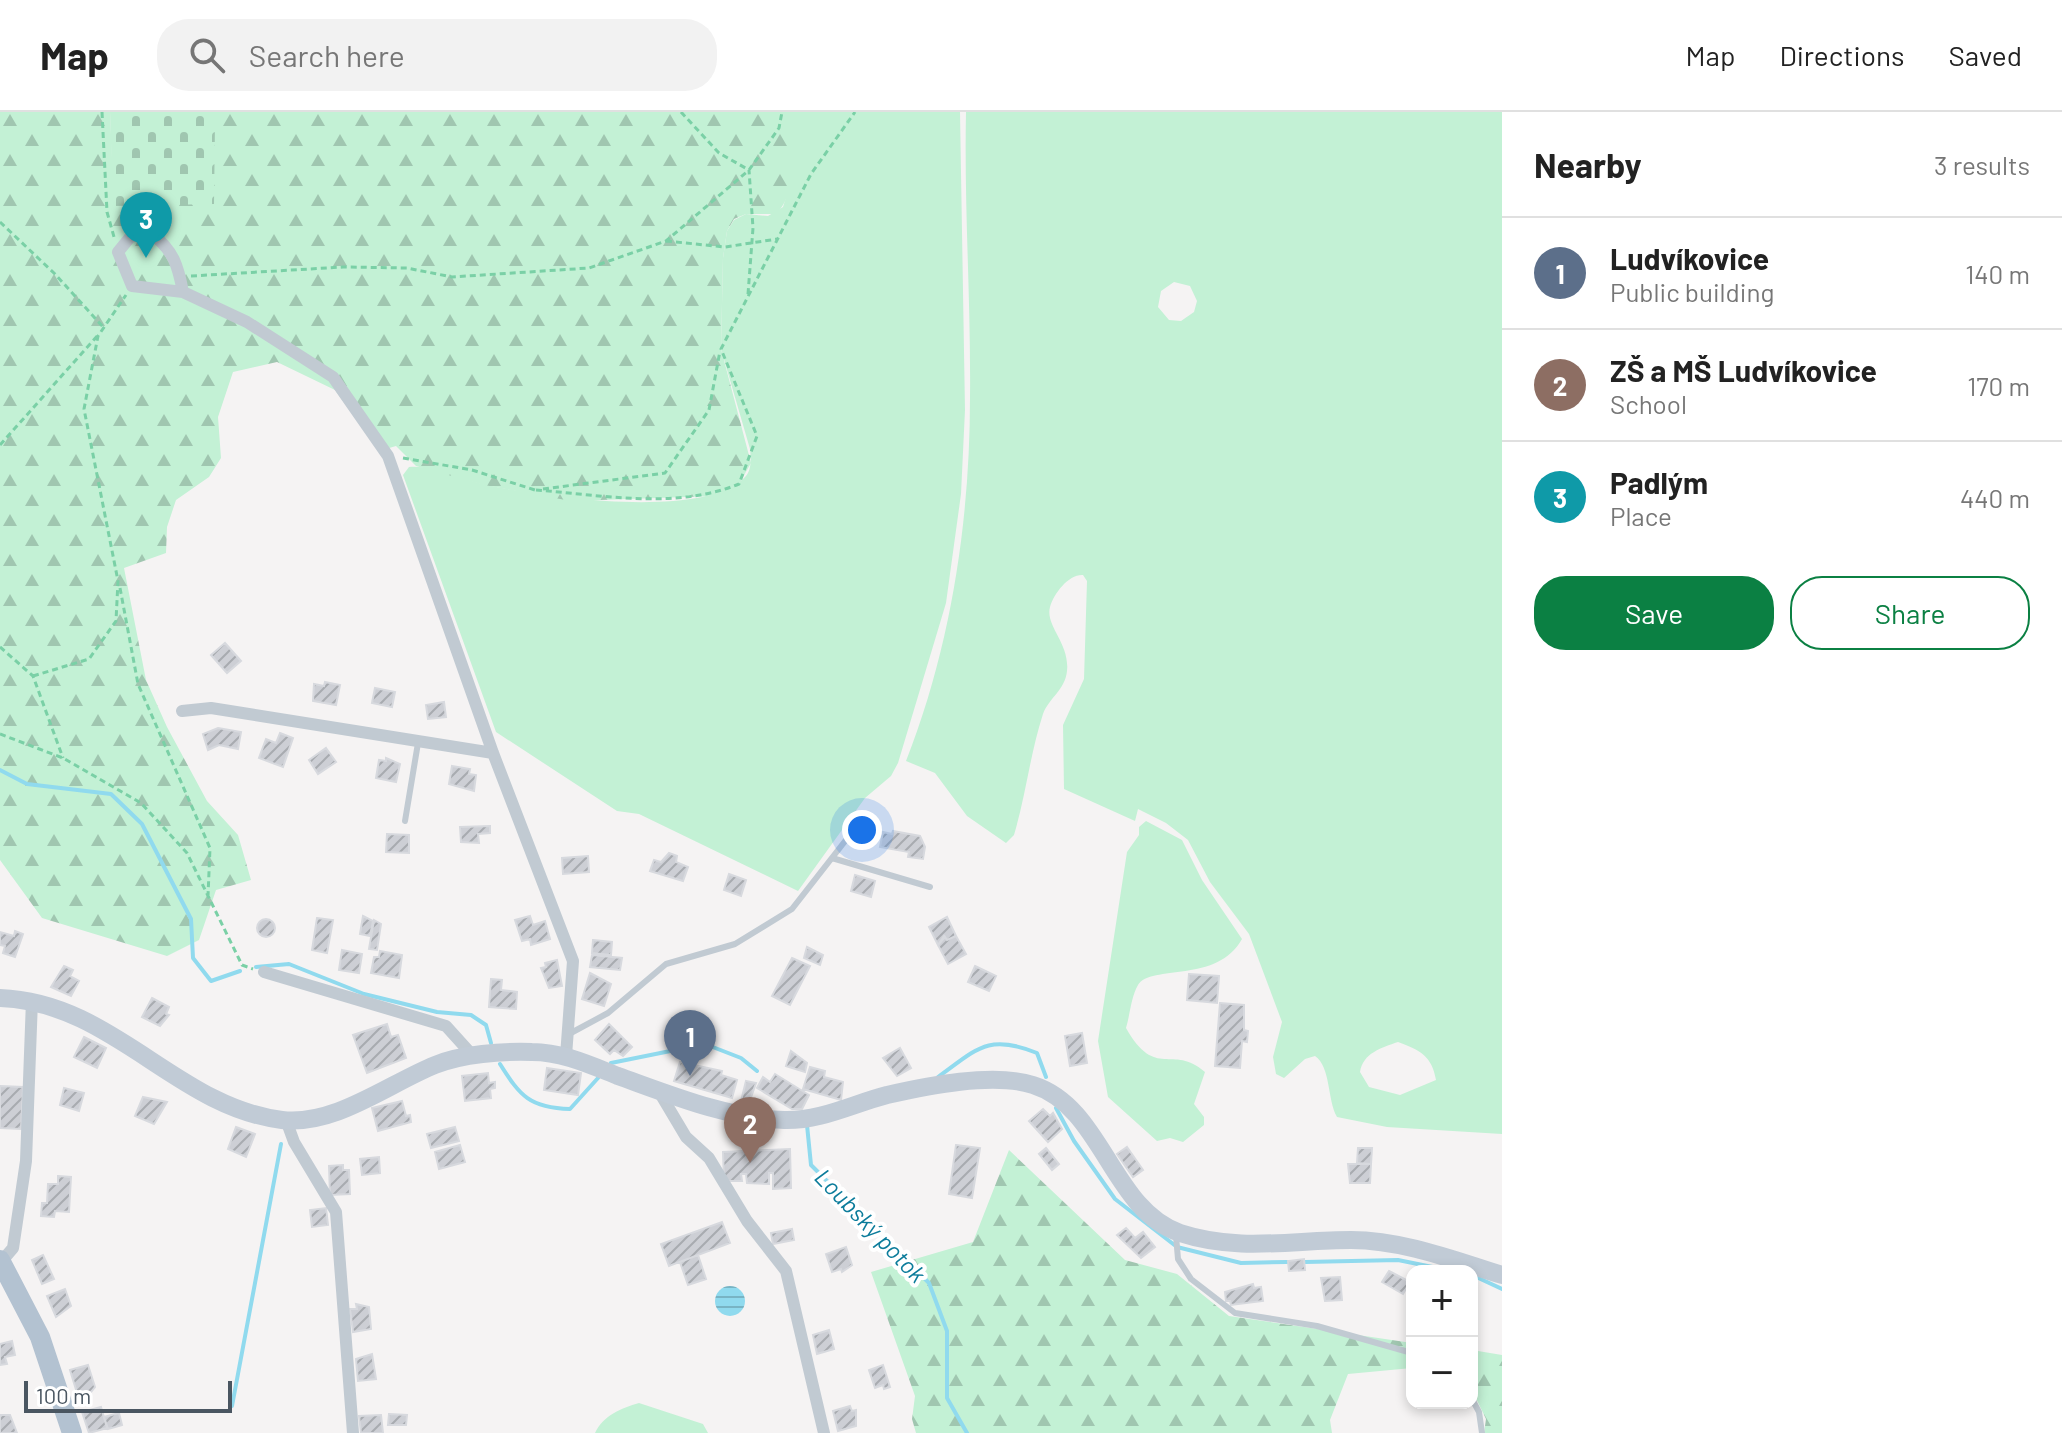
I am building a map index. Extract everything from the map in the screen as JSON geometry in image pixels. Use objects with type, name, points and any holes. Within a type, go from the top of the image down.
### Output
[{"type":"main road","points":[[1,1261],[40,1337],[72,1433]]},
{"type":"street","points":[[183,292],[170,248],[152,234],[131,236],[118,252],[132,286],[183,292],[247,322],[333,377],[388,456],[493,753],[573,961],[566,1056]]},
{"type":"street","points":[[182,711],[211,708],[493,753]]},
{"type":"street","points":[[264,972],[446,1026],[474,1057]]},
{"type":"street","points":[[0,998],[32,1000],[68,1010],[219,1100],[249,1113],[286,1120],[324,1116],[439,1063],[533,1051],[566,1056],[658,1090],[761,1119],[807,1118],[886,1095],[996,1078],[1032,1085],[1056,1095],[1078,1118],[1142,1206],[1176,1236],[1222,1244],[1269,1246],[1353,1239],[1415,1249],[1502,1275]]},
{"type":"street","points":[[1,1261],[13,1248],[26,1161],[32,1000]]},
{"type":"street","points":[[658,1090],[686,1137],[709,1158],[747,1221],[786,1271],[824,1433]]},
{"type":"street","points":[[286,1120],[294,1142],[336,1212],[353,1433]]},
{"type":"lane","points":[[405,821],[418,743]]},
{"type":"lane","points":[[569,1034],[608,1013],[666,964],[735,944],[792,909],[860,822]]},
{"type":"lane","points":[[832,858],[930,887]]},
{"type":"lane","points":[[1176,1236],[1178,1259],[1191,1279],[1235,1313],[1317,1326],[1406,1351]]},
{"type":"lane","points":[[1477,1409],[1482,1433]]},
{"type":"path","points":[[102,112],[107,212],[118,252]]},
{"type":"path","points":[[681,112],[719,153],[749,170]]},
{"type":"path","points":[[180,276],[343,267],[407,268],[452,277],[589,268],[666,241],[749,170],[779,128],[782,112]]},
{"type":"path","points":[[536,490],[665,473],[709,410],[721,349],[811,174],[855,112]]},
{"type":"path","points":[[748,297],[752,243],[749,170]]},
{"type":"path","points":[[0,222],[55,274],[104,328]]},
{"type":"path","points":[[666,241],[725,247],[777,239]]},
{"type":"path","points":[[132,286],[98,336],[84,409],[138,684],[210,848],[208,900]]},
{"type":"path","points":[[0,445],[104,328]]},
{"type":"path","points":[[388,456],[472,470],[536,490],[668,500],[712,495],[739,484],[757,436],[721,349]]},
{"type":"path","points":[[33,676],[89,659],[116,621],[118,581]]},
{"type":"path","points":[[0,647],[33,676],[63,758]]},
{"type":"path","points":[[0,734],[63,758],[141,803],[187,853],[242,965],[264,972]]},
{"type":"green space","points":[[0,112],[110,112],[114,203],[214,203],[204,112],[791,112],[793,166],[783,205],[776,214],[746,214],[734,219],[727,231],[723,258],[721,349],[751,463],[739,484],[716,496],[571,501],[484,485],[416,466],[396,446],[379,451],[335,390],[277,362],[233,372],[218,417],[221,458],[209,477],[176,500],[167,527],[166,553],[124,568],[146,680],[167,727],[207,801],[238,835],[251,880],[216,890],[199,940],[167,956],[42,918],[0,860]]},
{"type":"green space","points":[[110,112],[210,112],[210,122],[215,122],[214,204],[113,206]]},
{"type":"green space","points":[[791,112],[960,112],[965,410],[961,494],[946,603],[898,763],[891,776],[865,798],[798,891],[639,814],[617,811],[496,732],[403,475],[409,467],[419,467],[512,490],[620,502],[694,498],[723,491],[744,478],[750,468],[750,449],[721,349],[723,258],[727,231],[734,220],[746,214],[768,216],[783,207],[790,184]]},
{"type":"green space","points":[[966,112],[1502,112],[1502,1134],[1387,1127],[1337,1117],[1324,1068],[1315,1056],[1305,1059],[1284,1078],[1276,1074],[1273,1057],[1282,1022],[1249,934],[1210,882],[1188,840],[1166,823],[1138,809],[1135,821],[1064,789],[1063,725],[1084,679],[1087,581],[1083,575],[1063,585],[1050,607],[1051,621],[1065,652],[1066,678],[1043,714],[1014,835],[1006,843],[967,816],[935,773],[906,761],[935,673],[962,536],[969,444],[970,362]],"holes":[[[1174,282],[1190,286],[1197,301],[1194,312],[1181,321],[1169,320],[1158,307],[1161,291]],[[1398,1042],[1424,1055],[1436,1080],[1400,1095],[1369,1087],[1360,1072],[1365,1060],[1374,1052]]]},
{"type":"green space","points":[[1146,821],[1182,840],[1202,880],[1242,939],[1231,953],[1217,962],[1145,979],[1134,995],[1126,1028],[1137,1044],[1155,1058],[1183,1060],[1205,1072],[1194,1104],[1204,1117],[1204,1125],[1183,1142],[1170,1138],[1157,1141],[1108,1097],[1098,1041],[1127,852],[1139,835],[1139,827]]},
{"type":"green space","points":[[1009,1150],[1125,1260],[1177,1274],[1229,1316],[1406,1342],[1406,1369],[1348,1374],[1330,1420],[1332,1433],[916,1433],[912,1419],[915,1396],[871,1272],[973,1242]]},
{"type":"green space","points":[[1478,1351],[1502,1355],[1502,1433],[1484,1433],[1486,1419],[1478,1402]]},
{"type":"green space","points":[[639,1403],[703,1424],[708,1433],[595,1433],[613,1414]]},
{"type":"water","points":[[730,1286],[741,1290],[745,1301],[741,1312],[730,1316],[719,1312],[715,1301],[719,1290]]},
{"type":"building","points":[[225,643],[241,661],[227,673],[211,655]]},
{"type":"building","points":[[325,682],[340,685],[336,705],[313,701],[314,684],[324,686]]},
{"type":"building","points":[[375,688],[395,692],[392,707],[372,703]]},
{"type":"building","points":[[444,702],[446,717],[428,719],[426,705]]},
{"type":"building","points":[[218,728],[241,732],[238,749],[219,745],[208,750],[203,734]]},
{"type":"building","points":[[280,733],[293,738],[283,767],[259,758],[266,739],[276,743]]},
{"type":"building","points":[[326,748],[336,762],[318,774],[309,760]]},
{"type":"building","points":[[386,758],[400,764],[396,782],[376,778],[379,760],[386,761]]},
{"type":"building","points":[[452,766],[470,769],[469,774],[476,775],[474,791],[449,784]]},
{"type":"building","points":[[490,826],[490,833],[478,834],[479,843],[461,842],[460,827]]},
{"type":"building","points":[[893,831],[920,836],[925,847],[923,859],[908,857],[909,852],[880,847],[883,832],[892,834]]},
{"type":"building","points":[[387,834],[409,835],[409,853],[386,852]]},
{"type":"building","points":[[669,853],[677,856],[676,862],[688,867],[683,881],[650,871],[654,860],[661,862]]},
{"type":"building","points":[[588,856],[589,872],[563,874],[562,858]]},
{"type":"building","points":[[729,874],[746,880],[741,896],[724,890]]},
{"type":"building","points":[[855,875],[875,881],[871,897],[851,891]]},
{"type":"building","points":[[363,916],[373,921],[370,936],[360,934]]},
{"type":"building","points":[[530,916],[533,925],[545,921],[550,939],[531,945],[530,939],[522,941],[515,920]]},
{"type":"building","points":[[947,917],[956,936],[947,940],[944,936],[938,945],[929,927]]},
{"type":"building","points":[[317,918],[333,920],[327,953],[312,950]]},
{"type":"building","points":[[266,919],[275,928],[266,937],[257,928]]},
{"type":"building","points":[[374,920],[381,924],[377,950],[369,949]]},
{"type":"building","points":[[15,931],[23,934],[15,957],[3,953],[5,946],[0,945],[0,932],[14,936]]},
{"type":"building","points":[[956,936],[966,954],[948,964],[938,945],[945,937],[947,940]]},
{"type":"building","points":[[593,940],[612,942],[611,955],[592,953]]},
{"type":"building","points":[[807,947],[823,955],[820,965],[804,958]]},
{"type":"building","points":[[342,950],[362,954],[359,973],[339,970]]},
{"type":"building","points":[[380,951],[402,955],[399,978],[371,973],[374,957],[379,957]]},
{"type":"building","points":[[592,955],[622,958],[620,970],[590,967]]},
{"type":"building","points":[[792,958],[810,966],[790,1005],[772,996]]},
{"type":"building","points":[[557,960],[562,986],[549,988],[541,968],[546,967],[545,963]]},
{"type":"building","points":[[64,966],[73,970],[70,976],[79,981],[71,996],[51,987]]},
{"type":"building","points":[[975,966],[996,976],[989,991],[968,982]]},
{"type":"building","points":[[590,973],[611,984],[604,1006],[582,999]]},
{"type":"building","points":[[1189,974],[1219,976],[1217,1003],[1187,1000]]},
{"type":"building","points":[[491,979],[502,980],[501,990],[517,992],[516,1009],[489,1007]]},
{"type":"building","points":[[152,998],[169,1007],[166,1014],[169,1015],[160,1026],[142,1017]]},
{"type":"building","points":[[1220,1003],[1244,1005],[1244,1030],[1248,1031],[1247,1042],[1242,1041],[1240,1068],[1215,1066]]},
{"type":"building","points":[[387,1024],[391,1037],[398,1035],[406,1058],[367,1073],[353,1035]]},
{"type":"building","points":[[609,1024],[632,1047],[623,1056],[614,1050],[610,1054],[595,1040]]},
{"type":"building","points":[[1082,1033],[1087,1063],[1070,1066],[1065,1036]]},
{"type":"building","points":[[84,1037],[106,1048],[97,1068],[74,1057]]},
{"type":"building","points":[[900,1048],[911,1068],[897,1076],[883,1058]]},
{"type":"building","points":[[791,1051],[807,1063],[805,1072],[786,1066]]},
{"type":"building","points":[[680,1062],[722,1071],[721,1075],[737,1080],[732,1098],[674,1081]]},
{"type":"building","points":[[810,1067],[825,1071],[824,1077],[843,1082],[841,1100],[803,1089]]},
{"type":"building","points":[[547,1068],[581,1073],[578,1095],[544,1090]]},
{"type":"building","points":[[488,1073],[489,1083],[495,1082],[495,1088],[490,1089],[491,1098],[465,1101],[462,1076]]},
{"type":"building","points":[[775,1074],[809,1095],[802,1109],[792,1109],[757,1088],[763,1077],[770,1082]]},
{"type":"building","points":[[746,1081],[756,1083],[749,1103],[741,1101]]},
{"type":"building","points":[[0,1086],[23,1087],[21,1129],[0,1128]]},
{"type":"building","points":[[64,1088],[84,1093],[79,1111],[60,1105]]},
{"type":"building","points":[[143,1097],[167,1102],[154,1124],[135,1116]]},
{"type":"building","points":[[402,1101],[411,1122],[378,1131],[372,1108]]},
{"type":"building","points":[[1043,1109],[1050,1116],[1053,1113],[1062,1129],[1048,1142],[1029,1121]]},
{"type":"building","points":[[236,1127],[255,1134],[246,1157],[228,1149]]},
{"type":"building","points":[[455,1127],[459,1141],[431,1148],[427,1134]]},
{"type":"building","points":[[460,1145],[465,1162],[439,1169],[435,1152]]},
{"type":"building","points":[[956,1145],[980,1148],[972,1198],[949,1194]]},
{"type":"building","points":[[1127,1147],[1143,1170],[1133,1177],[1117,1154]]},
{"type":"building","points":[[1046,1148],[1059,1164],[1052,1170],[1039,1154]]},
{"type":"building","points":[[1358,1148],[1372,1148],[1371,1164],[1357,1163]]},
{"type":"building","points":[[790,1149],[791,1188],[773,1189],[773,1173],[769,1173],[769,1184],[747,1183],[746,1174],[741,1174],[742,1181],[724,1181],[723,1152]]},
{"type":"building","points":[[379,1157],[380,1173],[362,1175],[360,1159]]},
{"type":"building","points":[[1348,1164],[1371,1164],[1370,1183],[1350,1183]]},
{"type":"building","points":[[343,1165],[343,1170],[349,1170],[350,1194],[330,1195],[329,1166]]},
{"type":"building","points":[[58,1176],[71,1177],[69,1212],[55,1211],[54,1217],[41,1216],[42,1203],[47,1203],[48,1184],[58,1184]]},
{"type":"building","points":[[326,1208],[328,1225],[312,1227],[310,1210]]},
{"type":"building","points":[[722,1222],[730,1243],[669,1266],[661,1244]]},
{"type":"building","points":[[1126,1228],[1135,1238],[1143,1232],[1155,1247],[1141,1258],[1117,1235]]},
{"type":"building","points":[[792,1229],[794,1240],[773,1244],[771,1233]]},
{"type":"building","points":[[846,1247],[852,1265],[842,1272],[841,1269],[832,1272],[826,1254]]},
{"type":"building","points":[[43,1255],[54,1279],[42,1284],[32,1260]]},
{"type":"building","points":[[698,1255],[706,1279],[688,1285],[680,1262]]},
{"type":"building","points":[[1304,1259],[1305,1270],[1289,1271],[1288,1261]]},
{"type":"building","points":[[1389,1271],[1406,1280],[1406,1289],[1403,1294],[1382,1282]]},
{"type":"building","points":[[1340,1277],[1342,1300],[1325,1301],[1321,1278]]},
{"type":"building","points":[[1253,1284],[1254,1288],[1261,1287],[1263,1301],[1231,1305],[1230,1301],[1226,1301],[1225,1292]]},
{"type":"building","points":[[65,1289],[71,1306],[56,1317],[47,1296]]},
{"type":"building","points":[[356,1304],[369,1307],[371,1329],[353,1332],[350,1309],[357,1309]]},
{"type":"building","points":[[829,1330],[834,1349],[817,1354],[813,1335]]},
{"type":"building","points":[[12,1341],[15,1355],[5,1357],[7,1364],[0,1365],[0,1344]]},
{"type":"building","points":[[372,1354],[376,1379],[358,1381],[356,1359]]},
{"type":"building","points":[[88,1365],[95,1387],[91,1392],[77,1393],[70,1370]]},
{"type":"building","points":[[883,1365],[890,1387],[884,1389],[883,1385],[875,1388],[869,1370]]},
{"type":"building","points":[[850,1406],[852,1411],[856,1410],[856,1426],[838,1431],[833,1411]]},
{"type":"building","points":[[101,1407],[107,1428],[89,1433],[82,1412]]},
{"type":"building","points":[[119,1413],[122,1425],[108,1429],[104,1417]]},
{"type":"building","points":[[389,1414],[407,1415],[406,1425],[388,1425]]},
{"type":"building","points":[[0,1415],[10,1415],[17,1433],[0,1433]]},
{"type":"building","points":[[381,1415],[383,1433],[361,1433],[359,1416]]},
{"type":"waterway","name":"Loubský potok","points":[[0,770],[27,784],[111,794],[142,824],[191,919],[193,958],[211,981],[240,971]]},
{"type":"waterway","name":"Loubský potok","points":[[256,967],[289,964],[364,994],[437,1012],[471,1015],[486,1025],[491,1043]]},
{"type":"waterway","name":"Loubský potok","points":[[611,1063],[705,1044],[741,1058],[757,1071]]},
{"type":"waterway","points":[[938,1077],[974,1052],[994,1044],[1006,1044],[1037,1053],[1046,1077]]},
{"type":"waterway","name":"Loubský potok","points":[[500,1064],[520,1092],[536,1103],[556,1108],[570,1109],[598,1078]]},
{"type":"waterway","points":[[1056,1108],[1074,1141],[1115,1199],[1177,1247],[1241,1263],[1287,1262]]},
{"type":"waterway","name":"Loubský potok","points":[[807,1125],[811,1165],[929,1283],[947,1331],[947,1398],[967,1433]]},
{"type":"waterway","points":[[232,1406],[281,1144]]},
{"type":"waterway","points":[[1305,1262],[1398,1260],[1423,1265]]},
{"type":"waterway","points":[[1478,1278],[1502,1289]]},
{"type":"place","name":"Padlým","points":[[146,258]]},
{"type":"place","name":"Ludvíkovice","points":[[690,1076]]},
{"type":"place","name":"ZŠ a MŠ Ludvíkovice","points":[[750,1163]]}]
